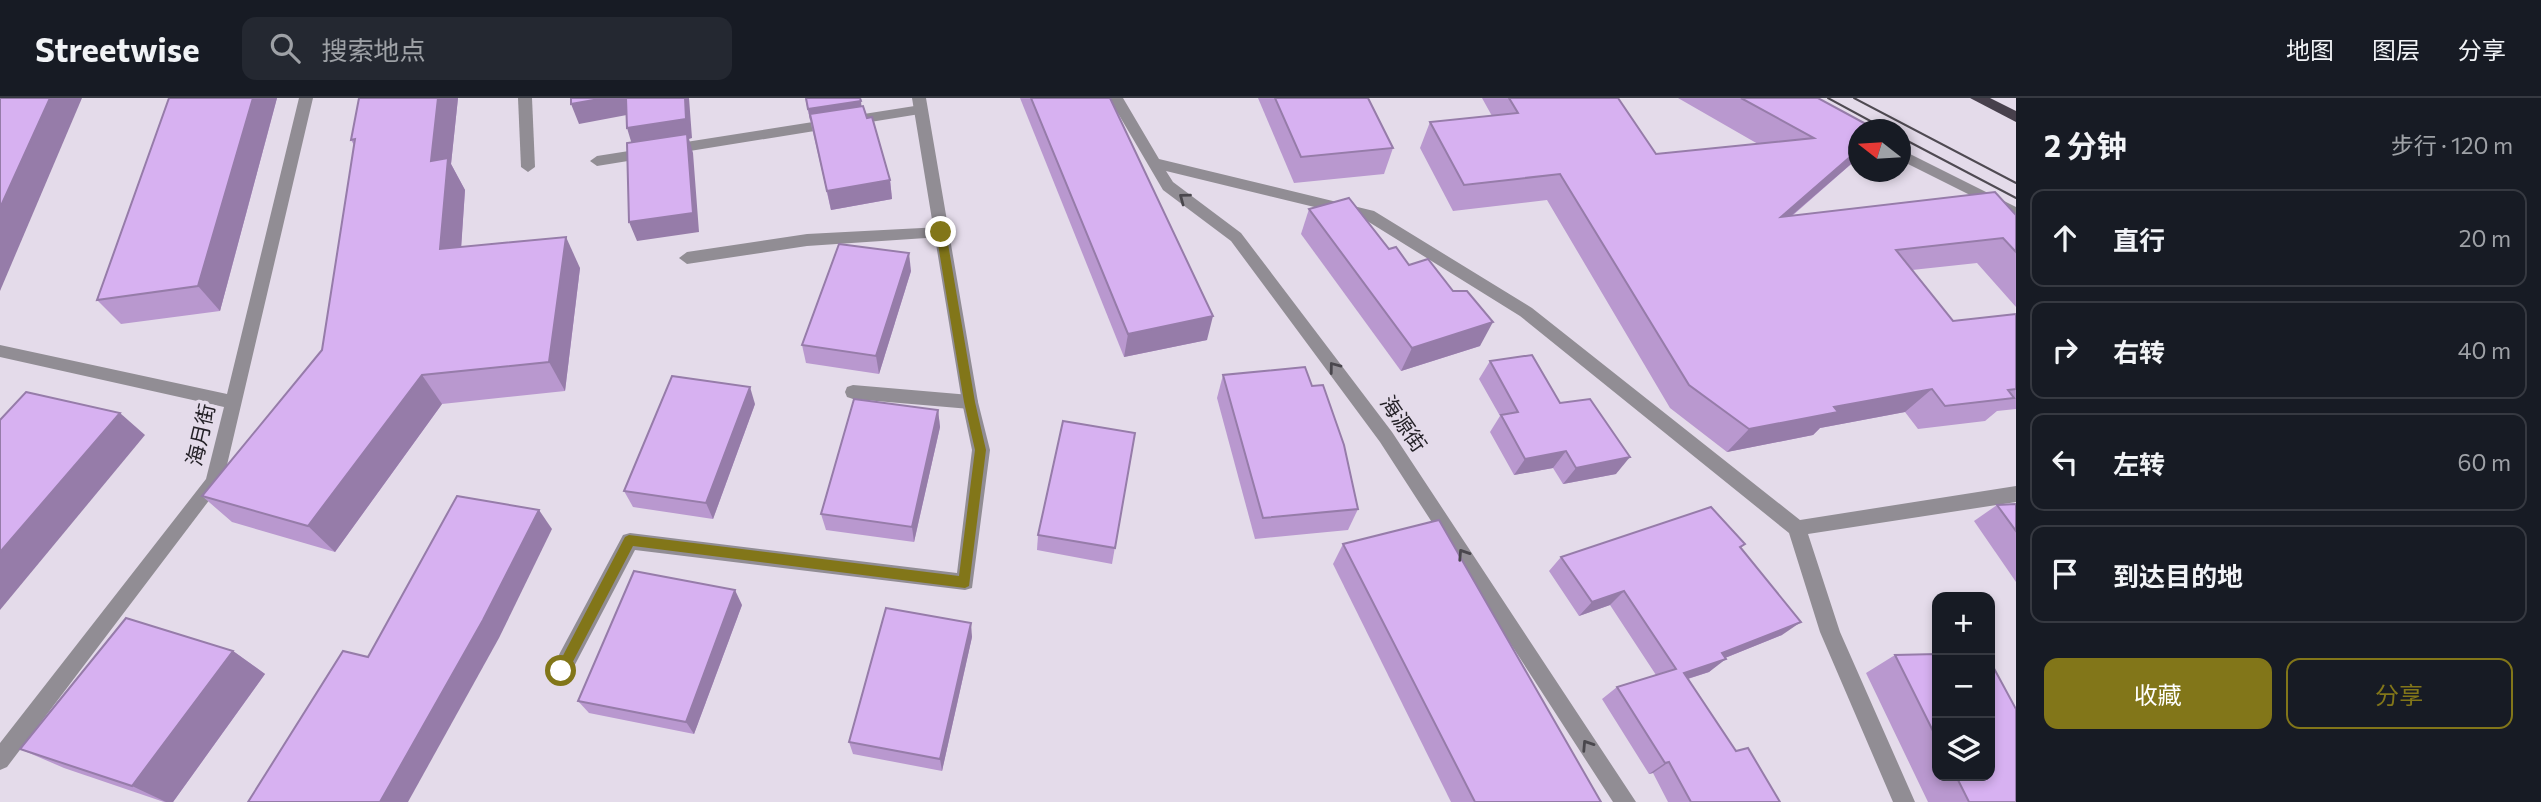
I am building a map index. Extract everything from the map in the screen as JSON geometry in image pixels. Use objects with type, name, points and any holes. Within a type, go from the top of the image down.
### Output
[{"type":"highway","points":[[1978,98],[2016,117]]},
{"type":"street","name":"海月街","points":[[0,760],[214,482],[306,98]]},
{"type":"street","points":[[525,98],[528,167]]},
{"type":"street","name":"海源街","points":[[1116,98],[1168,186],[1236,237],[1378,425],[1625,802]]},
{"type":"street","points":[[561,671],[629,541],[965,582],[981,450],[970,402],[920,104],[597,161]]},
{"type":"street","points":[[1911,160],[2015,212]]},
{"type":"street","points":[[1154,163],[1368,215],[1527,312],[1797,528],[1830,632],[1904,802]]},
{"type":"street","points":[[687,258],[807,240],[941,232]]},
{"type":"street","points":[[0,351],[233,402]]},
{"type":"street","points":[[853,392],[970,402]]},
{"type":"street","points":[[1797,528],[2016,494]]},
{"type":"building","points":[[0,98],[50,98],[0,208]]},
{"type":"building","points":[[169,98],[253,98],[198,286],[97,300]]},
{"type":"building","points":[[359,98],[438,98],[431,161],[448,158],[440,249],[566,237],[549,362],[422,375],[308,526],[202,496],[322,350]]},
{"type":"building","points":[[571,98],[605,98],[571,104]]},
{"type":"building","points":[[626,98],[685,98],[686,119],[627,128]]},
{"type":"building","points":[[806,98],[860,98],[861,101],[808,109]]},
{"type":"building","points":[[1031,98],[1110,98],[1213,316],[1128,334]]},
{"type":"building","points":[[1275,98],[1368,98],[1393,148],[1301,157]]},
{"type":"building","points":[[1509,98],[1618,98],[1656,154],[1814,138],[1741,98],[1818,98],[1857,119],[1848,119],[1848,159],[1781,217],[1995,192],[2016,215],[2016,252],[2003,238],[1896,250],[1953,321],[2016,314],[2016,389],[2008,390],[2014,398],[1945,406],[1932,389],[1834,407],[1838,412],[1749,429],[1689,385],[1560,174],[1464,185],[1430,122],[1518,113]]},
{"type":"building","points":[[863,106],[867,118],[872,117],[890,180],[827,191],[810,114]]},
{"type":"building","points":[[687,134],[693,213],[629,222],[627,143]]},
{"type":"building","points":[[1349,198],[1389,249],[1396,247],[1409,265],[1428,259],[1453,291],[1467,291],[1493,322],[1412,348],[1309,209]]},
{"type":"building","points":[[839,244],[909,253],[876,356],[802,345]]},
{"type":"building","points":[[1532,355],[1560,403],[1590,399],[1630,457],[1576,468],[1566,451],[1525,459],[1501,415],[1518,412],[1490,361]]},
{"type":"building","points":[[1305,367],[1312,386],[1323,385],[1344,445],[1358,509],[1263,518],[1223,375]]},
{"type":"building","points":[[672,376],[750,387],[706,503],[624,491]]},
{"type":"building","points":[[26,392],[120,413],[0,552],[0,420]]},
{"type":"building","points":[[854,399],[938,410],[912,527],[821,514]]},
{"type":"building","points":[[1063,421],[1135,433],[1115,548],[1038,535]]},
{"type":"building","points":[[457,496],[539,510],[483,620],[380,802],[248,802],[343,651],[368,657]]},
{"type":"building","points":[[2016,504],[2016,531],[1997,505]]},
{"type":"building","points":[[1711,507],[1745,544],[1740,547],[1801,622],[1722,653],[1726,659],[1684,673],[1736,751],[1748,748],[1780,802],[1691,802],[1669,762],[1665,763],[1617,687],[1676,669],[1624,591],[1592,602],[1561,557]]},
{"type":"building","points":[[1439,520],[1601,802],[1475,802],[1343,544]]},
{"type":"building","points":[[634,571],[735,590],[686,722],[578,701]]},
{"type":"building","points":[[886,608],[971,623],[940,759],[849,742]]},
{"type":"building","points":[[126,618],[233,651],[132,786],[20,749]]},
{"type":"building","points":[[1932,654],[1932,729],[1895,655]]},
{"type":"building","points":[[1995,670],[2016,709],[2016,802],[1969,802],[1958,781],[1995,781]]},
{"type":"tram line","points":[[1828,98],[1867,119]]},
{"type":"tram line","points":[[1854,98],[2016,183]]},
{"type":"tram line","points":[[1911,143],[2016,198]]},
{"type":"route","points":[[561,671],[629,541],[965,582],[981,450],[970,402],[941,232]]}]
